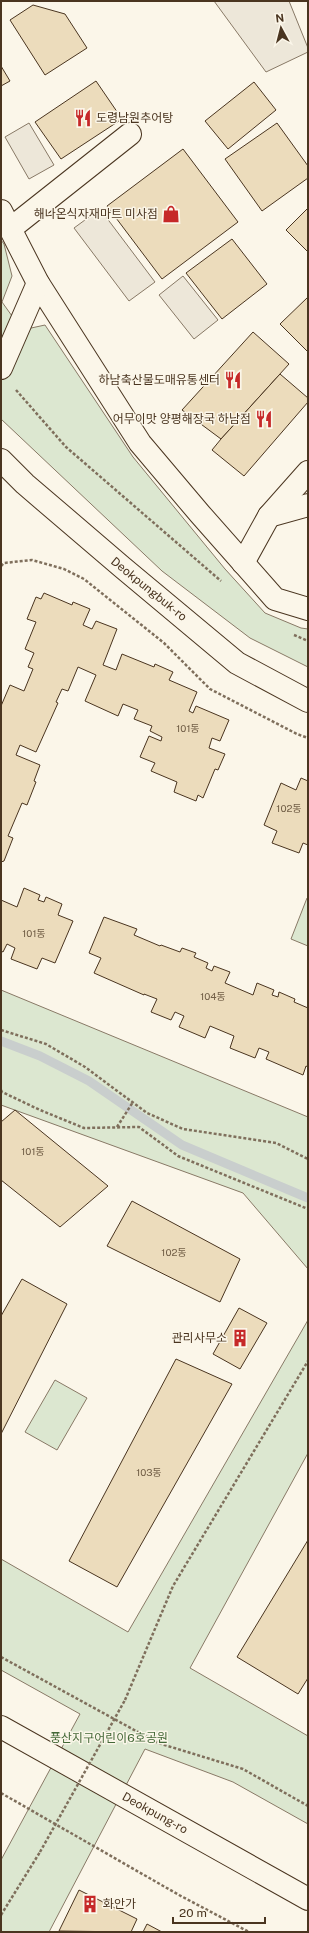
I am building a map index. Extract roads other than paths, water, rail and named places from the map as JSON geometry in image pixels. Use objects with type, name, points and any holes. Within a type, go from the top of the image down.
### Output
[{"type":"street","points":[[130,134],[6,220],[38,283],[140,443],[242,563],[276,599],[308,609]]},
{"type":"street","points":[[6,376],[38,283]]},
{"type":"street","name":"Deokpungbuk-ro","points":[[1,460],[25,484],[122,568],[237,663],[308,701]]},
{"type":"street","points":[[242,563],[269,516],[308,472]]},
{"type":"street","points":[[269,516],[308,505]]},
{"type":"street","name":"Deokpung-ro","points":[[1,1727],[308,1899]]},
{"type":"waterway","points":[[1,1041],[40,1056],[89,1081],[182,1145],[308,1198]]},
{"type":"place","name":"도령남원추어탕","points":[[83,118]]},
{"type":"place","name":"해나온식자재마트 미사점","points":[[171,214]]},
{"type":"place","name":"하남축산물도매유통센터","points":[[233,380]]},
{"type":"place","name":"어무이맛 양평해장국 하남점","points":[[264,419]]},
{"type":"place","name":"관리사무소","points":[[240,1338]]},
{"type":"place","name":"화안가","points":[[90,1904]]},
{"type":"park label","name":"풍산지구어린이6호공원","points":[[109,1738]]}]
